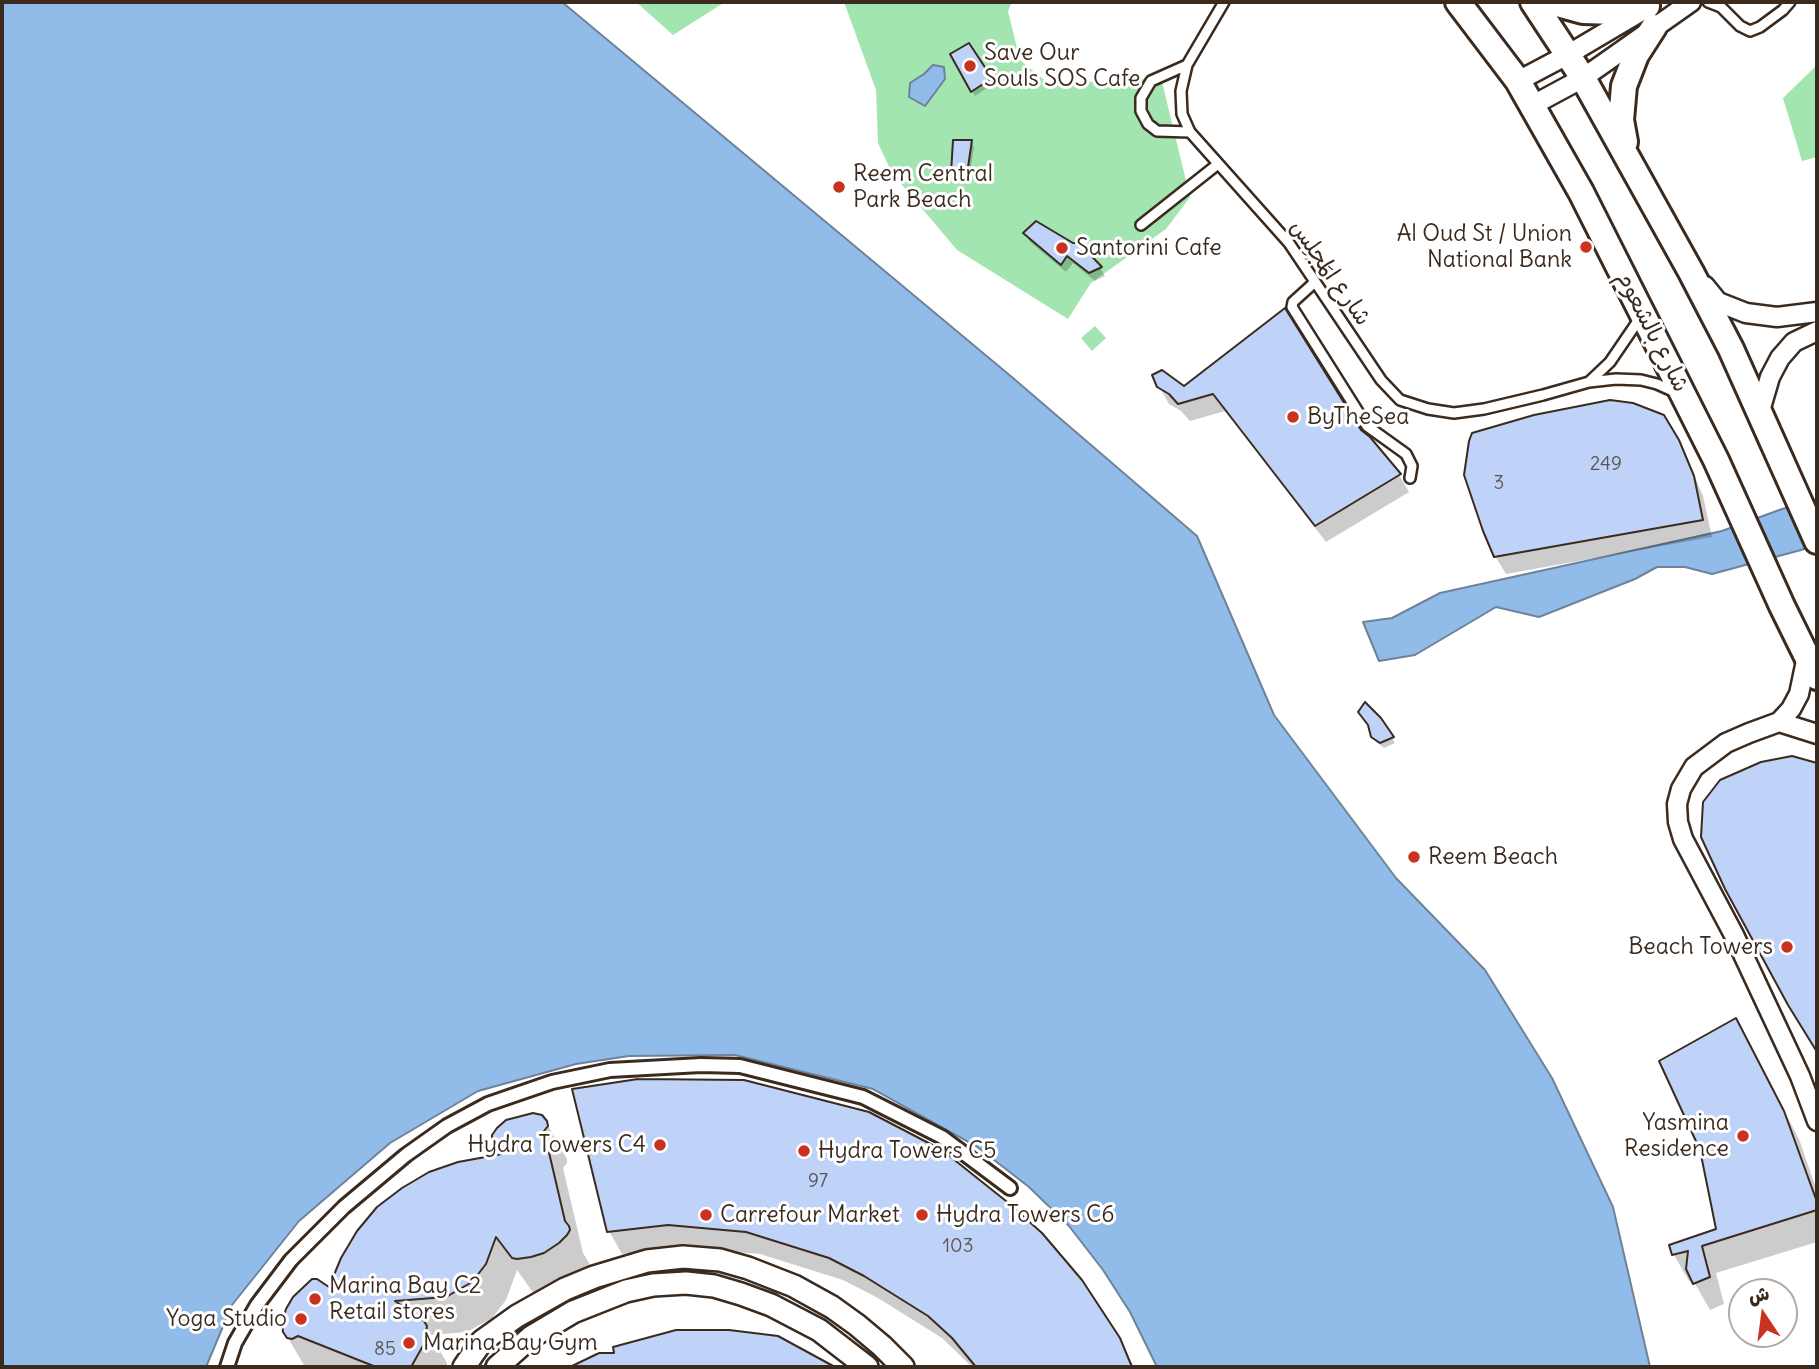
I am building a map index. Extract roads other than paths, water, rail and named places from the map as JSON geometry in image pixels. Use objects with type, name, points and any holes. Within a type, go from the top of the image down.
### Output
[{"type":"main road","name":"شارع بالشعوم","points":[[1458,2],[1518,81],[1581,192],[1716,460],[1812,667]]},
{"type":"main road","points":[[1533,2],[1569,54],[1692,272],[1765,422],[1817,541]]},
{"type":"main road","points":[[1550,2],[1592,12],[1652,12],[1625,86],[1621,120],[1626,153]]},
{"type":"street","points":[[1518,81],[1652,12],[1691,2]]},
{"type":"street","points":[[1533,105],[1583,78],[1652,12]]},
{"type":"street","points":[[1692,272],[1718,302],[1746,313],[1777,317],[1817,312]]},
{"type":"street","points":[[1765,422],[1770,377],[1780,358],[1794,342],[1817,331]]},
{"type":"street","points":[[1812,667],[1791,709],[1779,722],[1726,743],[1694,767],[1681,789],[1677,804],[1683,839],[1718,893],[1734,935],[1809,1074],[1817,1121]]},
{"type":"street","points":[[1779,722],[1817,734]]},
{"type":"street","points":[[227,1367],[235,1343],[257,1305],[291,1259],[344,1207],[406,1155],[447,1126],[488,1104],[552,1082],[610,1070],[701,1065],[740,1066],[863,1097],[942,1137],[1010,1188]]},
{"type":"street","points":[[464,1367],[482,1341],[517,1316],[565,1289],[647,1261],[683,1257],[720,1260],[794,1286],[858,1325],[903,1367]]},
{"type":"street","points":[[496,1367],[531,1337],[573,1311],[626,1291],[653,1285],[686,1283],[714,1286],[771,1305],[819,1330],[867,1367]]},
{"type":"lane","name":"شارع المَجلِس","points":[[1224,2],[1187,65],[1181,91],[1182,114],[1190,132],[1289,243],[1381,380],[1400,400],[1454,413],[1496,406],[1589,382],[1616,379],[1642,380],[1672,390],[1685,398]]},
{"type":"lane","points":[[1708,2],[1721,7],[1740,26],[1749,30],[1760,27],[1790,2]]},
{"type":"lane","points":[[1187,65],[1151,81],[1141,98],[1142,111],[1148,124],[1157,131],[1190,132]]},
{"type":"lane","points":[[1141,225],[1218,164]]},
{"type":"lane","points":[[1315,282],[1293,302],[1292,307],[1367,426],[1406,454],[1412,466],[1410,478]]},
{"type":"lane","points":[[1589,382],[1610,362],[1642,313]]},
{"type":"water","points":[[2,2],[562,2],[1013,378],[1197,536],[1274,715],[1396,878],[1485,970],[1552,1078],[1613,1207],[1650,1367],[1157,1367],[1130,1312],[1103,1270],[1069,1226],[1029,1187],[976,1146],[873,1089],[735,1055],[629,1056],[576,1064],[478,1091],[390,1143],[299,1221],[232,1305],[206,1367],[2,1367]]},
{"type":"water","points":[[933,65],[944,67],[945,79],[925,106],[909,97],[910,83]]},
{"type":"water","points":[[1817,500],[1817,544],[1712,574],[1685,567],[1657,567],[1635,579],[1539,617],[1496,607],[1415,655],[1379,661],[1363,622],[1392,618],[1440,593],[1722,531],[1782,509]]},
{"type":"place","name":"Save Our Souls SOS Cafe","points":[[970,66]]},
{"type":"place","name":"Reem Central Park Beach","points":[[839,187]]},
{"type":"place","name":"Al Oud St / Union National Bank","points":[[1586,247]]},
{"type":"place","name":"Santorini Cafe","points":[[1062,248]]},
{"type":"place","name":"ByTheSea","points":[[1293,417]]},
{"type":"place","name":"Reem Beach","points":[[1414,857]]},
{"type":"place","name":"Beach Towers","points":[[1787,947]]},
{"type":"place","name":"Yasmina Residence","points":[[1743,1136]]},
{"type":"place","name":"Hydra Towers C4","points":[[660,1145]]},
{"type":"place","name":"Hydra Towers C5","points":[[804,1151]]},
{"type":"place","name":"Carrefour Market","points":[[706,1215]]},
{"type":"place","name":"Hydra Towers C6","points":[[922,1215]]},
{"type":"place","name":"Marina Bay C2 Retail stores","points":[[315,1299]]},
{"type":"place","name":"Yoga Studio","points":[[301,1319]]},
{"type":"place","name":"Marina Bay Gym","points":[[409,1343]]}]
